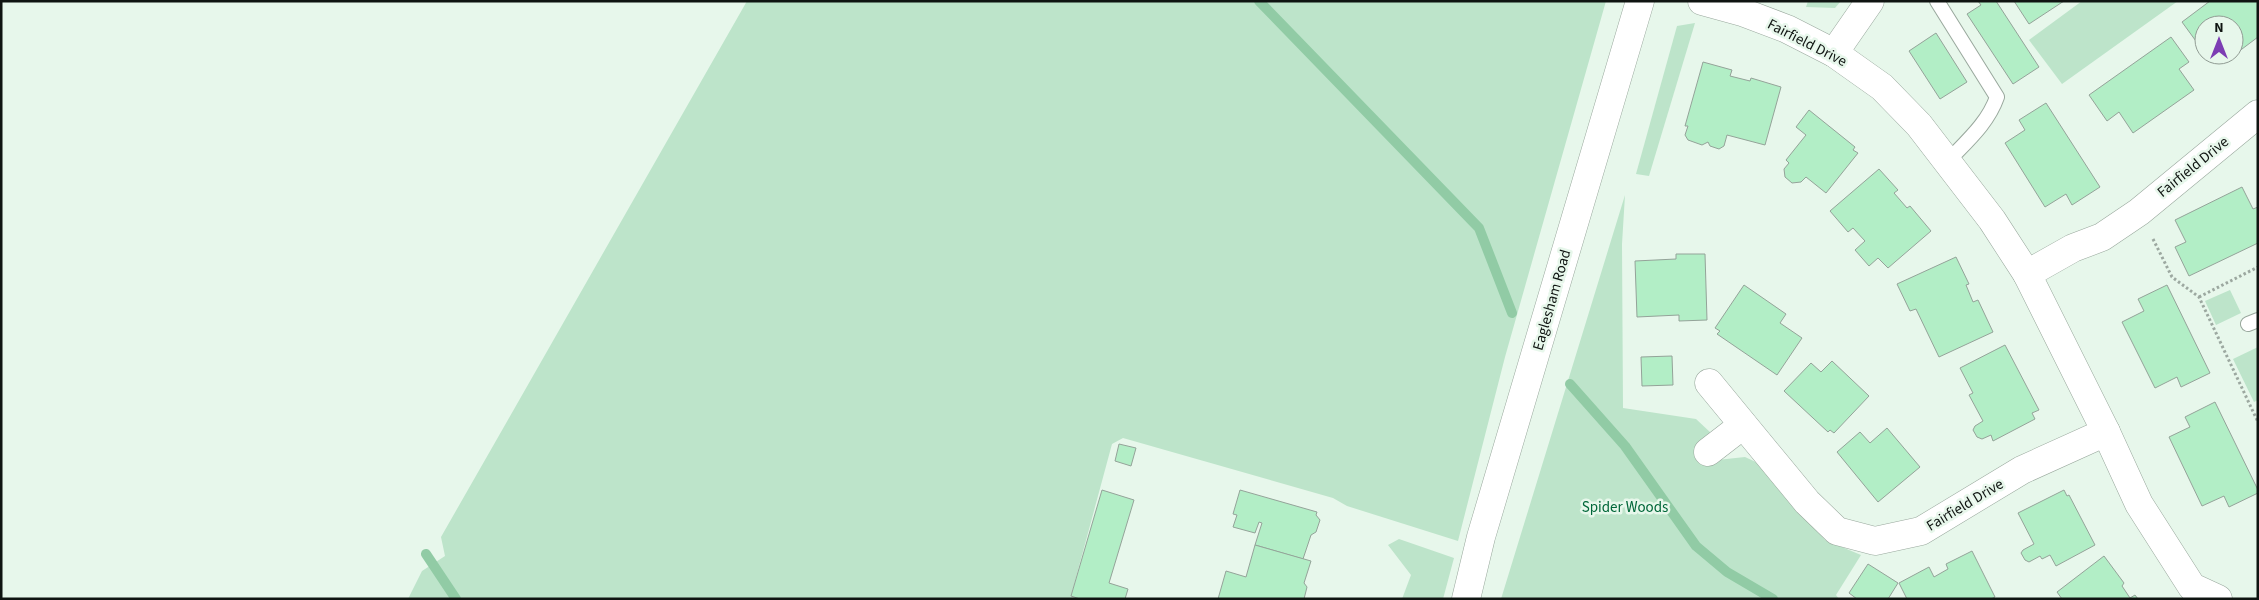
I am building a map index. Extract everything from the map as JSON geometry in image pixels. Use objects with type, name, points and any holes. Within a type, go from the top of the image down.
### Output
[{"type":"street","name":"Eaglesham Road","points":[[1466,599],[1481,537],[1640,1]]},
{"type":"street","name":"Fairfield Drive","points":[[1702,1],[1742,12],[1787,29],[1834,53],[1882,87],[1920,124],[2027,274],[2106,432],[2139,504],[2192,587],[2218,599]]},
{"type":"street","points":[[1834,53],[1870,1]]},
{"type":"street","name":"Fairfield Drive","points":[[2027,274],[2073,248],[2102,237],[2138,212],[2257,118]]},
{"type":"street","name":"Fairfield Drive","points":[[1709,383],[1807,502],[1837,531],[1875,541],[1921,531],[2022,470],[2106,432]]},
{"type":"street","points":[[1708,452],[1743,425]]},
{"type":"lane","points":[[1937,1],[1997,97],[1992,111],[1985,122],[1948,161]]},
{"type":"path","points":[[2138,212],[2172,278],[2199,297],[2258,422]]},
{"type":"path","points":[[2199,297],[2258,267]]},
{"type":"green space","points":[[747,1],[1606,1],[1505,357],[1458,541],[1347,506],[1333,498],[1123,438],[1112,444],[1071,596],[1080,599],[408,599],[422,571],[445,556],[441,537]]},
{"type":"green space","points":[[1808,1],[1841,1],[1835,8],[1806,7]]},
{"type":"green space","points":[[2082,1],[2178,1],[2062,84],[2029,40]]},
{"type":"green space","points":[[1695,23],[1649,176],[1636,174],[1677,26]]},
{"type":"green space","name":"Spider Woods","points":[[1625,195],[1622,244],[1623,408],[1696,419],[1711,433],[1717,460],[1745,457],[1760,464],[1825,540],[1861,555],[1836,595],[1839,599],[1501,599]]},
{"type":"green space","points":[[2230,290],[2241,313],[2216,325],[2205,301]]},
{"type":"green space","points":[[2258,347],[2258,400],[2254,402],[2233,359]]},
{"type":"green space","points":[[1399,539],[1454,558],[1443,599],[1402,599],[1411,575],[1388,545]]},
{"type":"building","points":[[1978,1],[1996,1],[2039,67],[2013,84],[1967,14],[1981,5]]},
{"type":"building","points":[[2014,1],[2064,1],[2029,24]]},
{"type":"building","points":[[2210,1],[2258,1],[2258,37],[2244,48],[2244,15],[2194,15],[2194,38],[2182,22]]},
{"type":"building","points":[[1936,33],[1967,82],[1940,99],[1909,51]]},
{"type":"building","points":[[2171,37],[2189,62],[2179,69],[2194,90],[2133,133],[2119,112],[2107,121],[2089,95]]},
{"type":"building","points":[[1703,62],[1732,70],[1730,76],[1750,81],[1751,78],[1781,87],[1765,145],[1727,135],[1724,146],[1719,149],[1710,146],[1708,142],[1702,145],[1688,140],[1685,135],[1688,126],[1685,126]]},
{"type":"building","points":[[2046,103],[2100,187],[2072,205],[2066,194],[2045,207],[2005,143],[2025,130],[2019,120]]},
{"type":"building","points":[[1809,110],[1855,147],[1853,150],[1858,153],[1826,193],[1806,177],[1801,182],[1792,183],[1785,177],[1784,169],[1789,163],[1786,160],[1806,135],[1796,127]]},
{"type":"building","points":[[1879,169],[1898,190],[1894,193],[1907,208],[1910,206],[1931,231],[1888,268],[1878,258],[1869,266],[1855,250],[1865,241],[1853,228],[1848,232],[1830,211]]},
{"type":"building","points":[[2242,187],[2253,209],[2258,207],[2258,243],[2189,276],[2175,247],[2186,242],[2175,220]]},
{"type":"building","points":[[1676,254],[1705,254],[1707,320],[1679,321],[1679,315],[1637,317],[1635,261],[1676,259]]},
{"type":"building","points":[[1956,257],[1969,284],[1966,285],[1973,302],[1978,300],[1993,332],[1939,357],[1916,309],[1910,311],[1897,284]]},
{"type":"building","points":[[1744,285],[1786,314],[1780,323],[1802,338],[1777,375],[1717,334],[1720,331],[1715,328]]},
{"type":"building","points":[[2167,285],[2210,373],[2181,387],[2177,377],[2155,388],[2122,322],[2144,311],[2138,299]]},
{"type":"building","points":[[2005,345],[2039,410],[2032,413],[2035,419],[1993,441],[1991,435],[1982,439],[1977,437],[1973,430],[1975,426],[1983,421],[1969,395],[1973,393],[1960,368]]},
{"type":"building","points":[[1672,356],[1673,385],[1642,386],[1641,357]]},
{"type":"building","points":[[1832,361],[1869,396],[1834,433],[1830,430],[1828,432],[1784,391],[1811,363],[1821,372]]},
{"type":"building","points":[[2215,402],[2258,490],[2258,493],[2229,507],[2224,496],[2202,506],[2169,437],[2190,427],[2185,417]]},
{"type":"building","points":[[1887,428],[1920,467],[1878,502],[1837,452],[1860,432],[1870,443]]},
{"type":"building","points":[[1119,444],[1136,448],[1131,466],[1115,461]]},
{"type":"building","points":[[1102,490],[1134,500],[1109,583],[1128,589],[1125,599],[1080,599],[1071,596]]},
{"type":"building","points":[[1240,490],[1317,512],[1316,515],[1320,520],[1316,532],[1311,535],[1303,559],[1255,545],[1262,523],[1259,522],[1255,533],[1233,527],[1237,515],[1233,514]]},
{"type":"building","points":[[2064,490],[2067,496],[2069,495],[2095,545],[2056,566],[2050,555],[2042,559],[2040,556],[2029,562],[2025,560],[2021,553],[2034,544],[2018,513]]},
{"type":"building","points":[[1255,545],[1311,561],[1304,583],[1307,587],[1304,599],[1218,599],[1226,571],[1246,577]]},
{"type":"building","points":[[1972,551],[1995,597],[1991,599],[1907,599],[1899,583],[1929,567],[1934,577],[1948,569],[1946,564]]},
{"type":"building","points":[[2104,556],[2124,583],[2122,586],[2130,598],[2135,595],[2138,599],[2062,599],[2057,592]]},
{"type":"building","points":[[1868,564],[1898,583],[1888,599],[1857,599],[1849,593]]},
{"type":"waterway","points":[[1259,1],[1479,228],[1512,313]]},
{"type":"waterway","points":[[1570,384],[1625,446],[1696,546],[1727,572],[1773,599]]},
{"type":"waterway","points":[[426,554],[456,599]]}]
